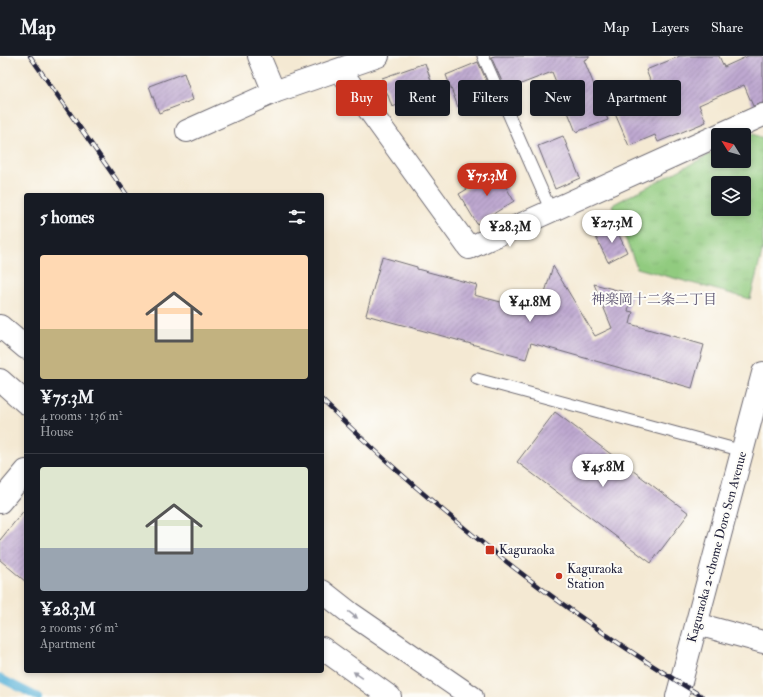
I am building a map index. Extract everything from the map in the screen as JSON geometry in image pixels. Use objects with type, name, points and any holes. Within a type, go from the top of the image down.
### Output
[{"type":"main road","points":[[259,56],[274,92]]},
{"type":"main road","points":[[187,131],[274,92],[378,56]]},
{"type":"main road","points":[[340,70],[469,248],[763,115]]},
{"type":"main road","points":[[0,326],[24,346]]},
{"type":"main road","points":[[0,380],[24,401]]},
{"type":"main road","name":"Kaguraoka 2-chome Doro Sen Avenue","points":[[677,697],[762,384]]},
{"type":"main road","points":[[0,502],[24,473]]},
{"type":"main road","points":[[324,593],[350,613],[472,697]]},
{"type":"main road","points":[[697,624],[763,642]]},
{"type":"main road","points":[[324,649],[390,697]]},
{"type":"lane","points":[[483,56],[551,211]]},
{"type":"lane","points":[[477,379],[743,451]]},
{"type":"green space","points":[[751,133],[763,138],[763,249],[750,299],[637,268],[612,205],[711,154],[711,168],[751,168]]},
{"type":"building","points":[[589,56],[589,58],[584,60],[593,82],[593,116],[606,116],[608,120],[576,132],[570,116],[585,116],[585,80],[555,80],[552,72],[522,84],[522,80],[501,80],[491,57]]},
{"type":"building","points":[[680,56],[719,56],[724,67],[748,56],[763,56],[763,103],[753,106],[744,85],[699,105],[706,122],[658,142],[655,135],[629,146],[616,116],[681,116],[681,80],[650,80],[646,70]]},
{"type":"building","points":[[478,62],[486,80],[458,80],[458,107],[450,86],[450,80],[448,80],[446,75]]},
{"type":"building","points":[[425,63],[431,80],[395,80],[395,106],[392,107],[387,92],[387,80],[383,80],[382,78]]},
{"type":"building","points":[[184,73],[193,100],[159,113],[149,86]]},
{"type":"building","points":[[563,136],[580,178],[555,189],[538,146]]},
{"type":"building","points":[[497,171],[514,201],[477,224],[459,194]]},
{"type":"building","points":[[615,227],[627,252],[608,262],[596,237]]},
{"type":"building","points":[[382,257],[417,267],[417,269],[477,285],[474,295],[539,312],[553,266],[595,336],[612,328],[594,284],[632,294],[628,311],[633,312],[630,324],[704,345],[692,388],[531,343],[526,359],[366,315]]},
{"type":"building","points":[[555,412],[689,513],[651,563],[517,462]]},
{"type":"building","points":[[24,510],[24,580],[0,560],[0,540]]},
{"type":"waterway","points":[[0,678],[38,697]]},
{"type":"railway","points":[[30,56],[126,193]]},
{"type":"railway","points":[[324,402],[411,482],[504,560],[601,631],[703,697]]},
{"type":"place","name":"Kaguraoka","points":[[490,550]]},
{"type":"place","name":"Kaguraoka Station","points":[[559,576]]},
{"type":"district","name":"神楽岡十二条二丁目","points":[[654,299]]}]
